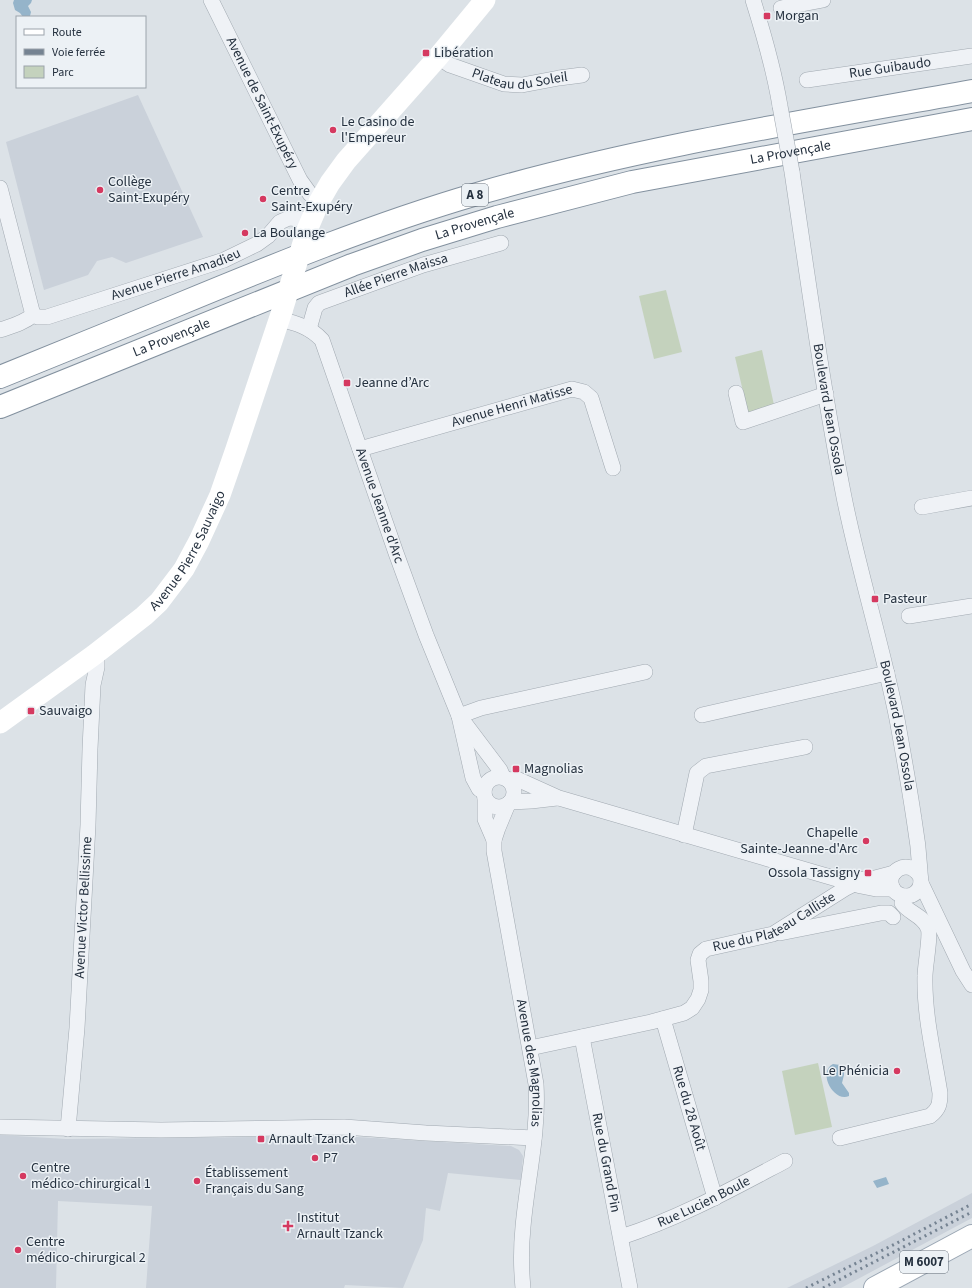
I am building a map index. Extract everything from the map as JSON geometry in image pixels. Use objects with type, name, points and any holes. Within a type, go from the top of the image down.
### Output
[{"type":"main road","name":"Avenue Pierre Sauvaigo","points":[[0,723],[88,660],[144,616],[159,602],[184,569],[199,542],[220,495],[312,217],[330,183],[346,161],[438,57],[485,0]]},
{"type":"main road","name":"La Provençale","points":[[0,377],[264,269],[400,219],[477,194],[552,174],[700,140],[972,91]]},
{"type":"main road","name":"La Provençale","points":[[0,407],[352,265],[422,240],[497,217],[632,182],[972,119]]},
{"type":"main road","name":"M 6007","points":[[876,1288],[972,1236]]},
{"type":"street","name":"Avenue de Saint-Exupéry","points":[[211,0],[300,180],[310,194],[312,217]]},
{"type":"street","name":"Boulevard Jean Ossola","points":[[753,0],[777,85],[844,498],[897,718],[919,846],[920,880],[937,917],[972,984]]},
{"type":"street","points":[[781,8],[823,0]]},
{"type":"street","name":"Rue Guibaudo","points":[[807,80],[972,56]]},
{"type":"street","name":"Plateau du Soleil","points":[[438,57],[450,65],[504,84],[522,85],[582,75]]},
{"type":"street","points":[[0,188],[33,315],[28,320],[0,330]]},
{"type":"street","name":"Avenue Pierre Amadieu","points":[[33,315],[38,317],[47,317],[224,260],[257,244],[268,236],[280,222],[289,218],[312,217]]},
{"type":"street","name":"Allée Pierre Maissa","points":[[309,329],[315,308],[319,303],[423,265],[501,243]]},
{"type":"street","name":"Avenue Jeanne d'Arc","points":[[280,315],[309,329],[316,334],[324,344],[419,616],[459,716],[473,778],[479,789],[485,795]]},
{"type":"street","name":"Avenue Henri Matisse","points":[[360,449],[572,389],[584,392],[591,398],[613,468]]},
{"type":"street","points":[[736,393],[743,422],[826,394]]},
{"type":"street","points":[[922,507],[972,498]]},
{"type":"street","points":[[908,616],[972,606]]},
{"type":"street","name":"Avenue Victor Bellissime","points":[[68,1129],[77,1028],[94,685],[88,673],[88,660]]},
{"type":"street","points":[[459,716],[481,708],[645,672]]},
{"type":"street","points":[[702,715],[887,673]]},
{"type":"street","name":"Avenue Jeanne d'Arc","points":[[459,716],[500,770],[505,779]]},
{"type":"street","points":[[684,835],[697,773],[706,766],[805,747]]},
{"type":"street","points":[[559,798],[509,803],[500,807],[488,802],[484,787],[494,778],[517,779],[559,798],[868,888],[903,894],[917,891],[920,880],[914,868],[909,867],[875,878],[850,882]]},
{"type":"street","points":[[505,779],[510,782],[514,789],[514,796],[509,803]]},
{"type":"street","name":"Avenue des Magnolias","points":[[485,795],[485,820],[494,840]]},
{"type":"street","name":"Avenue des Magnolias","points":[[509,803],[494,840],[494,851],[530,1048],[537,1095],[534,1138],[523,1227],[523,1288]]},
{"type":"street","name":"Boulevard Jean Ossola","points":[[899,870],[910,854],[914,818]]},
{"type":"street","points":[[899,870],[892,878],[891,884],[903,894]]},
{"type":"street","name":"Rue du Plateau Calliste","points":[[530,1048],[684,1013],[692,1008],[698,999],[701,990],[698,960],[703,951],[706,949],[773,934],[846,888],[850,882]]},
{"type":"street","name":"Boulevard Jean Ossola","points":[[903,894],[937,917]]},
{"type":"street","points":[[840,1138],[930,1116],[937,1111],[940,1102],[940,1093],[926,1012],[925,976],[928,928],[923,920],[904,906],[902,903],[903,894]]},
{"type":"street","points":[[773,934],[881,913],[889,913],[893,917]]},
{"type":"street","name":"Rue du 28 Août","points":[[663,1018],[716,1198]]},
{"type":"street","name":"Rue du Grand Pin","points":[[582,1037],[630,1288]]},
{"type":"street","points":[[0,1127],[161,1130],[344,1127],[426,1133],[534,1138]]},
{"type":"street","name":"Rue Lucien Boule","points":[[621,1237],[716,1198],[785,1161]]},
{"type":"shaded area","name":"Collège Saint-Exupéry","points":[[138,95],[203,237],[126,263],[112,257],[97,261],[88,275],[44,290],[6,142]]},
{"type":"shaded area","name":"Institut Arnault Tzanck","points":[[0,1135],[66,1139],[340,1136],[511,1146],[519,1150],[523,1156],[521,1180],[448,1173],[440,1211],[426,1208],[423,1240],[403,1288],[345,1285],[344,1288],[146,1288],[152,1206],[58,1201],[56,1288],[0,1288]]},
{"type":"shaded area","points":[[972,1193],[972,1218],[841,1288],[787,1288],[873,1246]]},
{"type":"green space","points":[[666,290],[682,352],[654,359],[639,296]]},
{"type":"green space","points":[[762,350],[774,405],[748,413],[735,357]]},
{"type":"green space","points":[[818,1063],[832,1127],[795,1135],[782,1071]]},
{"type":"water","points":[[14,0],[32,0],[28,6],[31,12],[30,16],[22,16],[15,10],[13,3]]},
{"type":"water","points":[[833,1064],[840,1065],[844,1068],[842,1083],[849,1093],[849,1096],[843,1097],[838,1095],[829,1086],[827,1073],[828,1068]]},
{"type":"water","points":[[886,1177],[889,1184],[877,1188],[873,1181]]},
{"type":"railway","points":[[806,1288],[972,1204]]},
{"type":"railway","points":[[823,1288],[972,1212]]},
{"type":"place","name":"Morgan","points":[[767,16]]},
{"type":"place","name":"Libération","points":[[426,53]]},
{"type":"place","name":"Le Casino de l'Empereur","points":[[333,130]]},
{"type":"place","name":"Collège Saint-Exupéry","points":[[100,190]]},
{"type":"place","name":"Centre Saint-Exupéry","points":[[263,199]]},
{"type":"place","name":"La Boulange","points":[[245,233]]},
{"type":"place","name":"Jeanne d’Arc","points":[[347,383]]},
{"type":"place","name":"Pasteur","points":[[875,599]]},
{"type":"place","name":"Sauvaigo","points":[[31,711]]},
{"type":"place","name":"Magnolias","points":[[516,769]]},
{"type":"place","name":"Chapelle Sainte-Jeanne-d'Arc","points":[[866,841]]},
{"type":"place","name":"Ossola Tassigny","points":[[868,873]]},
{"type":"place","name":"Le Phénicia","points":[[897,1071]]},
{"type":"place","name":"Arnault Tzanck","points":[[261,1139]]},
{"type":"place","name":"P7","points":[[315,1158]]},
{"type":"place","name":"Centre médico-chirurgical 1","points":[[23,1176]]},
{"type":"place","name":"Établissement Français du Sang","points":[[197,1181]]},
{"type":"place","name":"Institut Arnault Tzanck","points":[[288,1226]]},
{"type":"place","name":"Centre médico-chirurgical 2","points":[[18,1250]]}]
